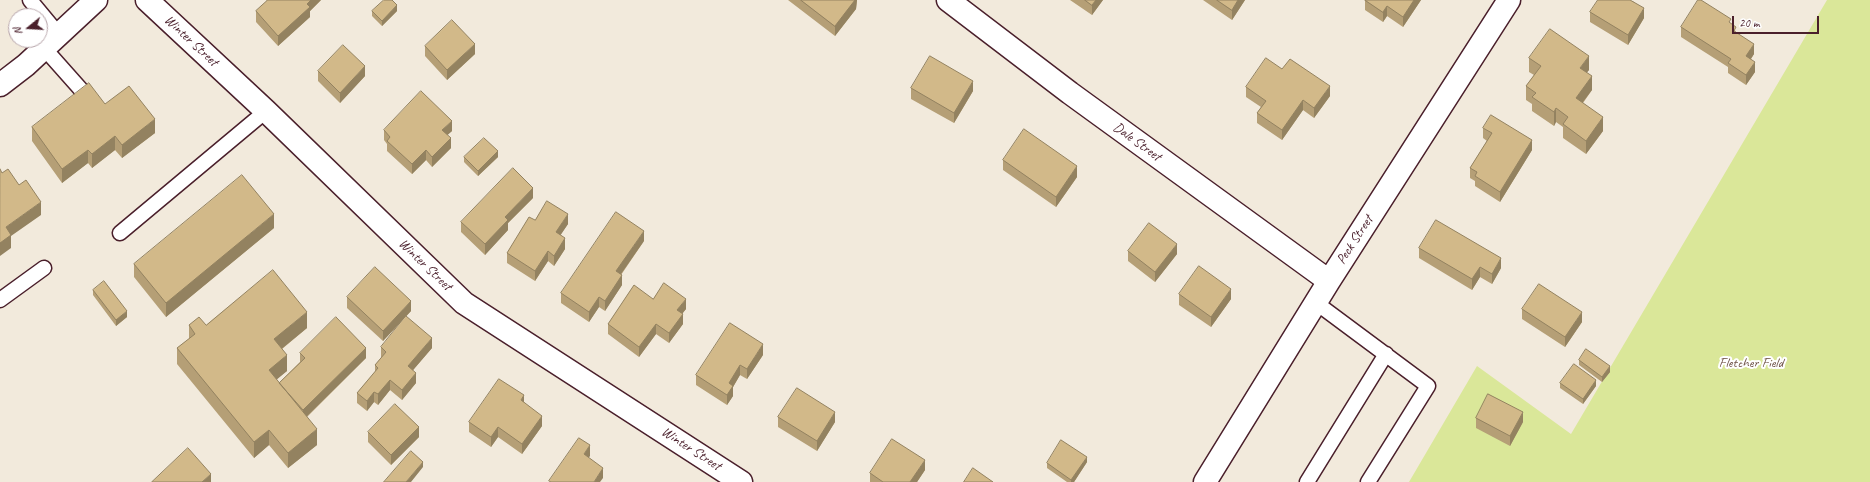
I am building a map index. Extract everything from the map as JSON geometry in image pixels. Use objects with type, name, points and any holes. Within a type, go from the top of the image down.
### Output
[{"type":"street","points":[[0,85],[26,65],[96,0]]},
{"type":"street","name":"Winter Street","points":[[147,0],[266,111],[464,302],[741,482]]},
{"type":"street","name":"Dale Street","points":[[948,0],[1070,93],[1329,281]]},
{"type":"street","name":"Peck Street","points":[[1204,482],[1315,302],[1509,0]]},
{"type":"lane","points":[[30,0],[52,41],[84,93]]},
{"type":"lane","points":[[120,233],[266,111]]},
{"type":"lane","points":[[0,300],[44,268]]},
{"type":"lane","points":[[1315,302],[1428,386],[1368,482]]},
{"type":"lane","points":[[1307,482],[1386,354]]},
{"type":"green space","name":"Fletcher Field","points":[[1827,0],[1870,0],[1870,482],[1409,482],[1477,366],[1571,434]]},
{"type":"building","points":[[268,0],[311,0],[307,4],[310,7],[278,36],[256,11]]},
{"type":"building","points":[[384,0],[392,0],[397,5],[382,21],[372,11]]},
{"type":"building","points":[[801,0],[855,0],[835,26]]},
{"type":"building","points":[[1085,0],[1096,0],[1092,5]]},
{"type":"building","points":[[1217,0],[1238,0],[1232,10]]},
{"type":"building","points":[[1365,0],[1414,0],[1403,17],[1387,6],[1383,12]]},
{"type":"building","points":[[1598,0],[1630,0],[1644,8],[1628,35],[1590,12]]},
{"type":"building","points":[[1698,0],[1701,0],[1731,19],[1729,22],[1736,27],[1734,31],[1754,44],[1746,56],[1755,62],[1746,75],[1728,63],[1731,59],[1681,27]]},
{"type":"building","points":[[452,20],[475,44],[447,70],[425,46]]},
{"type":"building","points":[[1550,29],[1589,56],[1580,68],[1592,76],[1576,98],[1603,117],[1586,141],[1563,124],[1568,117],[1556,108],[1554,112],[1532,97],[1536,93],[1526,86],[1541,66],[1529,58]]},
{"type":"building","points":[[343,45],[365,66],[340,93],[318,71]]},
{"type":"building","points":[[930,56],[973,81],[954,113],[911,88]]},
{"type":"building","points":[[1266,58],[1282,69],[1290,59],[1330,86],[1314,108],[1303,100],[1282,130],[1257,113],[1266,101],[1246,87]]},
{"type":"building","points":[[89,83],[105,104],[129,86],[155,119],[122,145],[115,136],[92,154],[88,150],[62,169],[32,127]]},
{"type":"building","points":[[421,91],[452,121],[442,130],[451,138],[432,157],[426,150],[412,164],[387,141],[390,137],[384,130]]},
{"type":"building","points":[[1491,115],[1532,140],[1500,192],[1475,176],[1477,172],[1470,168],[1492,133],[1483,128]]},
{"type":"building","points":[[1024,129],[1077,166],[1056,197],[1003,160]]},
{"type":"building","points":[[484,138],[498,151],[478,171],[464,157]]},
{"type":"building","points":[[513,168],[533,188],[505,217],[508,220],[485,244],[461,222]]},
{"type":"building","points":[[0,169],[2,173],[8,169],[19,185],[26,180],[41,202],[6,227],[11,235],[0,243]]},
{"type":"building","points":[[242,175],[274,214],[166,303],[134,264]]},
{"type":"building","points":[[547,201],[568,214],[556,232],[565,238],[554,256],[548,251],[535,271],[507,253],[529,217],[535,220]]},
{"type":"building","points":[[616,212],[644,231],[616,271],[622,275],[605,301],[599,297],[589,312],[561,293]]},
{"type":"building","points":[[1436,220],[1501,258],[1492,274],[1480,267],[1472,279],[1419,248]]},
{"type":"building","points":[[1149,223],[1177,244],[1155,272],[1128,251]]},
{"type":"building","points":[[1199,266],[1231,289],[1211,317],[1179,294]]},
{"type":"building","points":[[375,267],[411,301],[383,331],[347,297]]},
{"type":"building","points":[[273,270],[307,312],[274,339],[287,355],[269,370],[317,429],[288,453],[269,430],[254,442],[177,348],[195,334],[189,325],[199,317],[206,325]]},
{"type":"building","points":[[104,281],[127,311],[116,320],[93,290]]},
{"type":"building","points":[[664,283],[686,299],[677,310],[683,314],[669,333],[656,324],[639,347],[608,324],[634,285],[653,299]]},
{"type":"building","points":[[1539,284],[1582,312],[1565,337],[1522,309]]},
{"type":"building","points":[[406,316],[432,338],[408,366],[416,373],[402,390],[390,380],[378,394],[374,392],[367,401],[357,393],[378,368],[375,365],[386,352],[381,347]]},
{"type":"building","points":[[336,317],[366,348],[303,410],[279,383],[305,358],[300,353]]},
{"type":"building","points":[[730,323],[763,344],[747,369],[740,365],[729,383],[733,386],[727,395],[696,375]]},
{"type":"building","points":[[1586,349],[1610,366],[1602,377],[1579,360]]},
{"type":"building","points":[[1574,364],[1596,380],[1583,399],[1560,383]]},
{"type":"building","points":[[499,379],[524,395],[521,400],[542,416],[522,444],[498,427],[491,437],[469,422]]},
{"type":"building","points":[[797,388],[835,412],[817,441],[778,417]]},
{"type":"building","points":[[1488,394],[1523,412],[1510,436],[1476,418]]},
{"type":"building","points":[[395,404],[419,427],[391,455],[368,432]]},
{"type":"building","points":[[579,438],[590,445],[584,454],[603,468],[594,482],[549,481]]},
{"type":"building","points":[[892,439],[925,460],[910,482],[883,482],[870,473]]},
{"type":"building","points":[[1061,440],[1087,457],[1071,480],[1047,463]]},
{"type":"building","points":[[188,448],[211,474],[202,482],[152,482]]},
{"type":"building","points":[[411,451],[423,462],[406,482],[384,482]]},
{"type":"building","points":[[973,468],[993,482],[964,482]]}]
